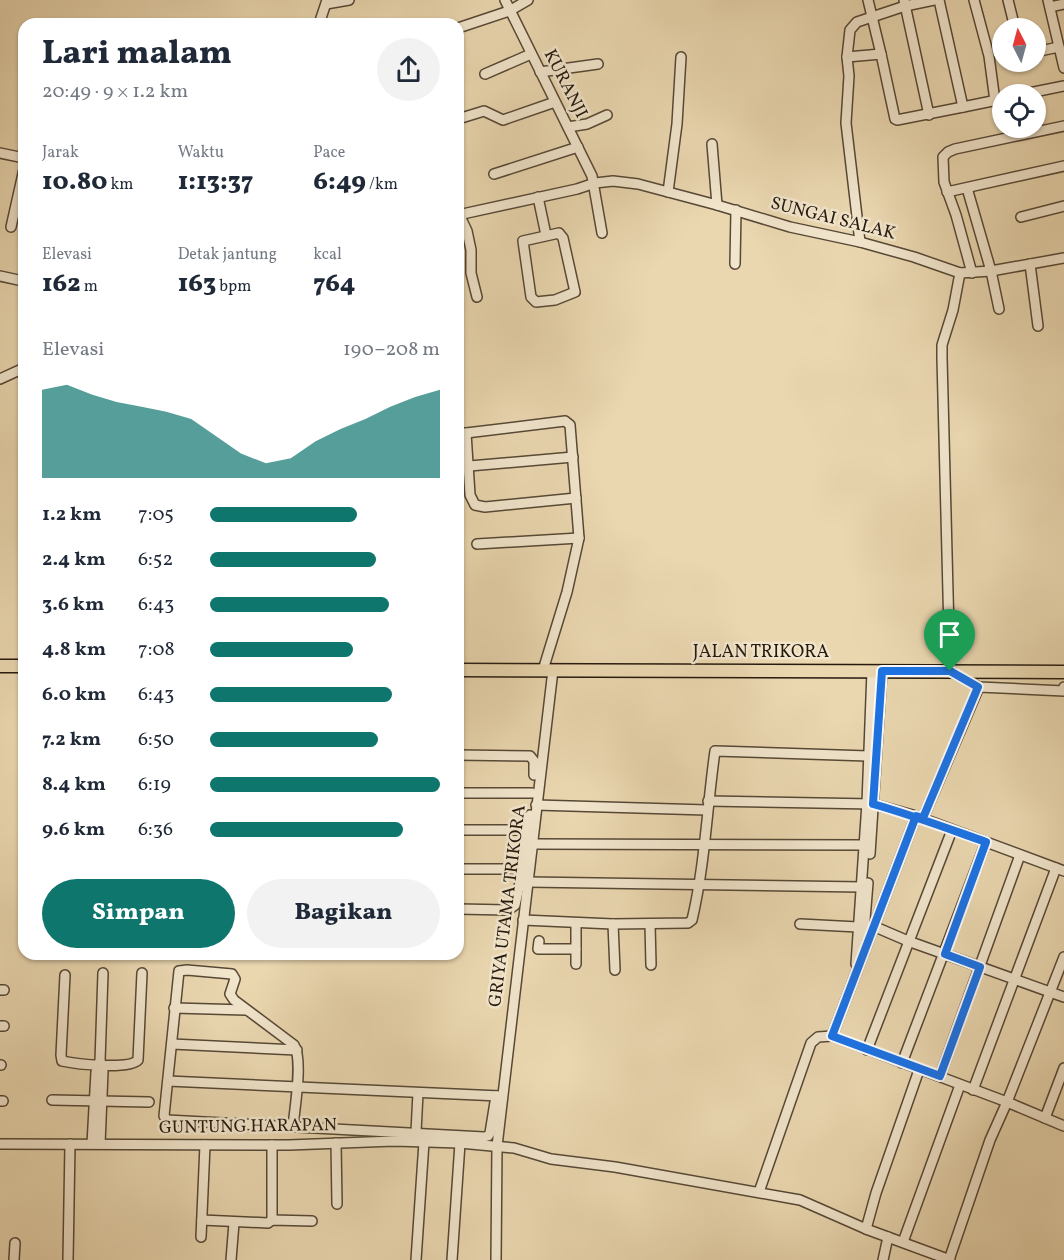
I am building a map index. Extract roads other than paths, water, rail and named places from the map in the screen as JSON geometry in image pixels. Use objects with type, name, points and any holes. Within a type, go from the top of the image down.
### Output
[{"type":"main road","points":[[0,666],[18,666]]},
{"type":"main road","name":"JALAN TRIKORA","points":[[464,670],[1064,672]]},
{"type":"street","points":[[321,18],[326,2],[349,0]]},
{"type":"street","name":"KURANJI","points":[[504,0],[595,183],[602,232]]},
{"type":"street","points":[[464,26],[509,11],[528,0]]},
{"type":"street","points":[[868,0],[895,119],[899,121],[992,101]]},
{"type":"street","points":[[860,242],[846,123],[849,76],[847,57],[852,26],[904,3],[933,0]]},
{"type":"street","points":[[939,0],[963,107]]},
{"type":"street","points":[[974,0],[995,84]]},
{"type":"street","points":[[1008,0],[1012,18]]},
{"type":"street","points":[[904,3],[929,115]]},
{"type":"street","points":[[1064,4],[1049,4],[1064,68]]},
{"type":"street","points":[[1046,50],[1059,47]]},
{"type":"street","points":[[485,74],[531,54]]},
{"type":"street","points":[[847,57],[881,54]]},
{"type":"street","points":[[668,192],[678,124],[681,57]]},
{"type":"street","points":[[540,72],[598,64]]},
{"type":"street","points":[[1046,90],[1064,86]]},
{"type":"street","points":[[464,116],[484,111],[503,120],[555,102]]},
{"type":"street","points":[[568,127],[587,124],[607,115]]},
{"type":"street","points":[[972,273],[957,215],[944,182],[942,160],[948,152],[1064,126]]},
{"type":"street","points":[[712,144],[717,205]]},
{"type":"street","points":[[494,174],[578,147]]},
{"type":"street","points":[[0,153],[18,157]]},
{"type":"street","points":[[947,192],[1064,166]]},
{"type":"street","name":"SUNGAI SALAK","points":[[464,213],[613,181],[638,184],[790,227],[860,242],[960,273],[991,271],[1064,258]]},
{"type":"street","points":[[967,188],[991,271],[999,309]]},
{"type":"street","points":[[11,227],[18,196]]},
{"type":"street","points":[[538,197],[546,235]]},
{"type":"street","points":[[1021,217],[1064,206]]},
{"type":"street","points":[[735,264],[736,210]]},
{"type":"street","points":[[464,227],[471,250],[471,273],[477,297]]},
{"type":"street","points":[[562,234],[575,292],[555,300],[536,302],[531,297],[523,241],[546,235],[562,234]]},
{"type":"street","points":[[1030,264],[1038,326]]},
{"type":"street","points":[[960,273],[953,310],[942,345],[950,671],[978,687],[1064,691],[1064,687]]},
{"type":"street","points":[[0,276],[18,280]]},
{"type":"street","points":[[0,379],[18,371]]},
{"type":"street","name":"GRIYA UTAMA TRIKORA","points":[[464,434],[567,422],[570,424],[579,538],[548,670],[524,920],[499,1096],[496,1260]]},
{"type":"street","points":[[464,443],[469,466],[470,495],[472,504],[478,507],[576,498]]},
{"type":"street","points":[[464,466],[573,457]]},
{"type":"street","points":[[477,544],[579,538]]},
{"type":"street","points":[[855,978],[870,803],[868,756],[877,671]]},
{"type":"street","points":[[861,962],[866,923],[877,671]]},
{"type":"street","points":[[832,1036],[873,926],[978,687]]},
{"type":"street","points":[[524,920],[613,924],[690,922],[700,885],[707,806],[715,751],[868,756]]},
{"type":"street","points":[[464,755],[532,757],[535,764],[531,830],[515,905],[511,910],[464,909]]},
{"type":"street","points":[[464,793],[532,794]]},
{"type":"street","points":[[536,805],[707,806],[870,803],[920,817],[1060,870],[973,1090]]},
{"type":"street","points":[[464,830],[531,830]]},
{"type":"street","points":[[867,1050],[952,830]]},
{"type":"street","points":[[902,1063],[986,842]]},
{"type":"street","points":[[532,844],[865,845]]},
{"type":"street","points":[[940,1076],[1020,855]]},
{"type":"street","points":[[464,869],[523,869]]},
{"type":"street","points":[[528,882],[862,887]]},
{"type":"street","points":[[576,923],[576,964]]},
{"type":"street","points":[[613,924],[615,970]]},
{"type":"street","points":[[650,924],[651,965]]},
{"type":"street","points":[[800,924],[858,927]]},
{"type":"street","points":[[873,926],[908,941],[1064,997]]},
{"type":"street","points":[[539,941],[538,949],[576,949]]},
{"type":"street","points":[[950,1260],[990,1140],[1008,1102],[1064,957]]},
{"type":"street","points":[[168,1081],[296,1087],[418,1093],[499,1096],[488,1136],[167,1120],[164,1116],[178,972],[188,970],[232,974],[235,979],[231,996],[246,1010],[288,1039],[297,1050],[296,1087],[293,1126]]},
{"type":"street","points":[[96,1144],[103,973]]},
{"type":"street","points":[[65,975],[61,1059],[64,1062],[133,1064],[138,1060],[142,973]]},
{"type":"street","points":[[174,1008],[246,1010]]},
{"type":"street","points":[[759,1192],[811,1043],[818,1037],[832,1036],[1008,1102],[1064,1126]]},
{"type":"street","points":[[171,1044],[297,1050]]},
{"type":"street","points":[[1045,1118],[1064,1068]]},
{"type":"street","points":[[866,1229],[876,1192],[919,1070]]},
{"type":"street","points":[[903,1242],[960,1085]]},
{"type":"street","points":[[416,1132],[418,1093]]},
{"type":"street","points":[[52,1100],[149,1102]]},
{"type":"street","points":[[416,1260],[424,1142]]},
{"type":"street","name":"GUNTUNG HARAPAN","points":[[0,1144],[273,1145],[424,1142],[514,1148],[551,1158],[800,1200],[866,1229],[950,1260]]},
{"type":"street","points":[[336,1143],[337,1204]]},
{"type":"street","points":[[452,1260],[460,1143]]},
{"type":"street","points":[[68,1260],[70,1144]]},
{"type":"street","points":[[201,1237],[205,1145]]},
{"type":"street","points":[[272,1220],[273,1145]]},
{"type":"street","points":[[202,1220],[234,1223],[268,1223],[272,1220],[312,1221]]},
{"type":"street","points":[[231,1260],[234,1223]]},
{"type":"street","points":[[883,1260],[888,1237]]},
{"type":"street","points":[[14,1260],[15,1243]]}]
